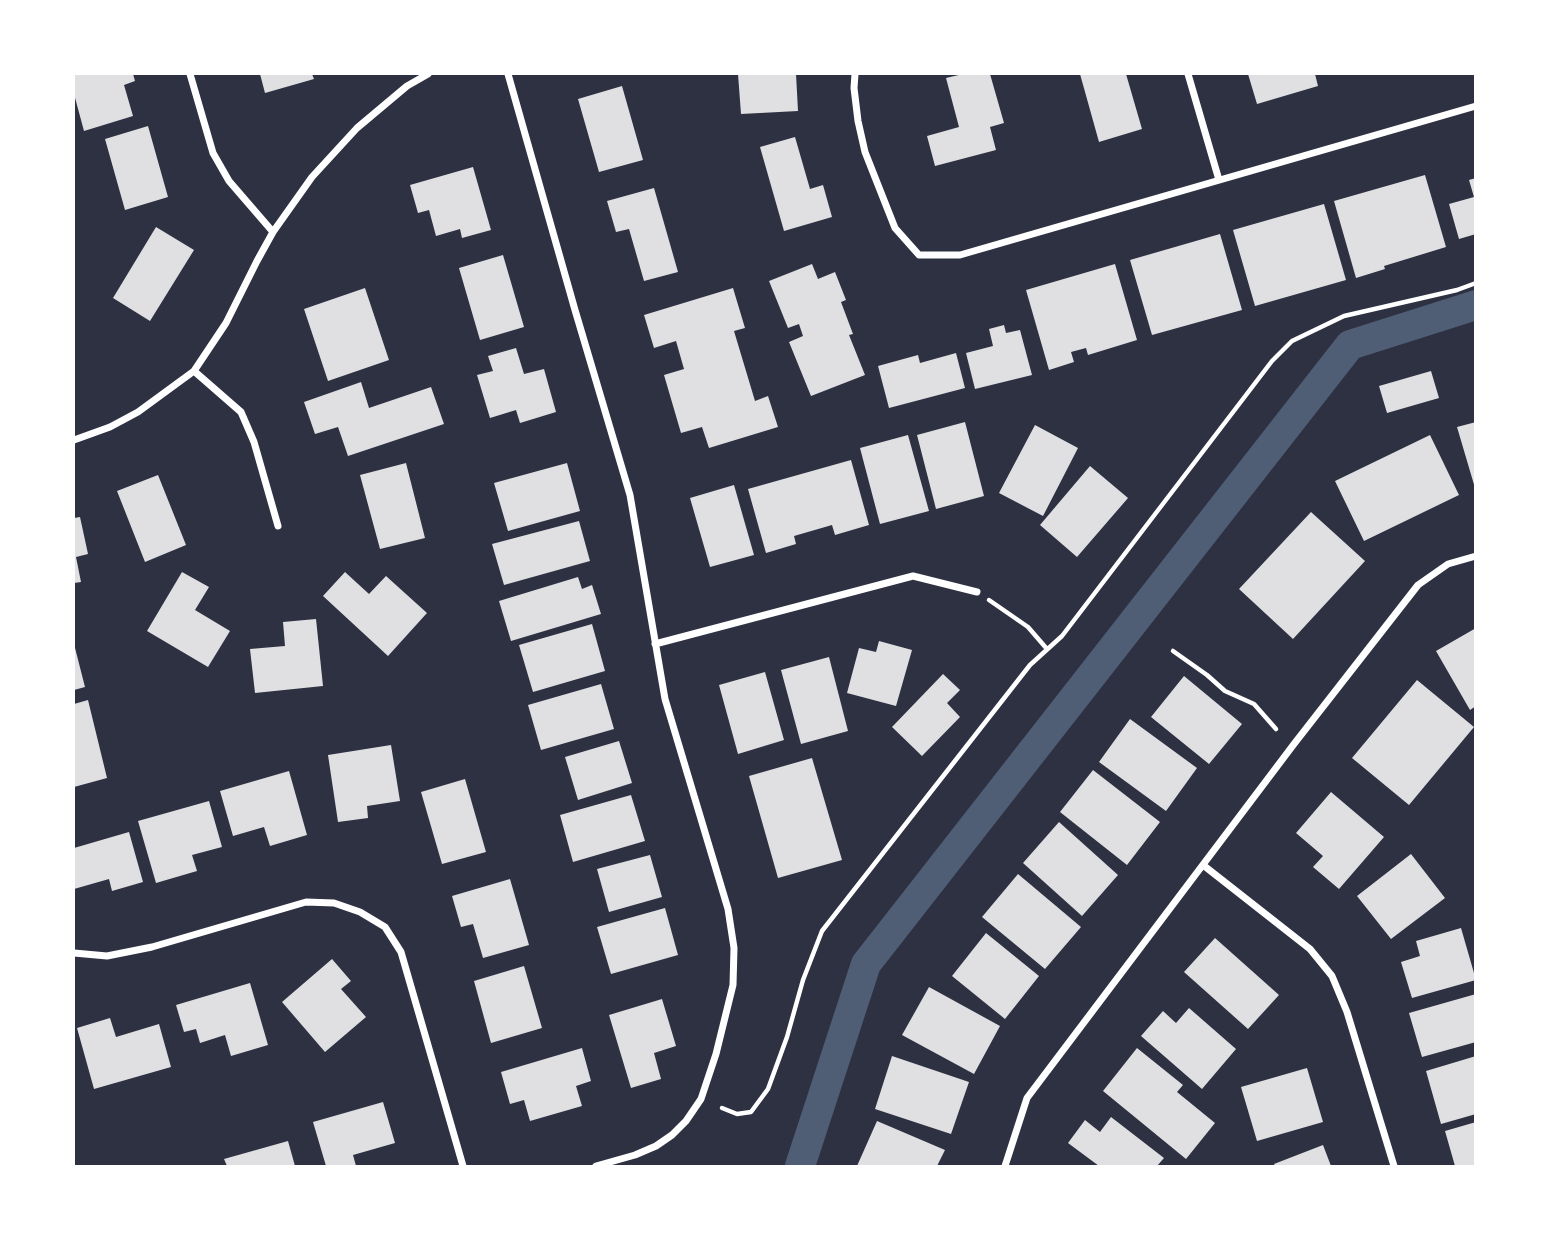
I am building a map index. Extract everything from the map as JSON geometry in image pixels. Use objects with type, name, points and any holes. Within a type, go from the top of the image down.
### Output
[{"type":"street","points":[[190,74],[213,153],[229,181],[273,232]]},
{"type":"street","points":[[74,440],[110,427],[138,412],[194,371],[226,323],[273,232],[312,177],[357,128],[407,86],[428,74]]},
{"type":"street","points":[[508,74],[630,495],[665,699],[728,909],[734,948],[733,985],[716,1054],[701,1099],[686,1121],[656,1146],[596,1167]]},
{"type":"street","points":[[855,74],[858,121],[865,152],[895,228],[919,255],[960,255],[1475,106]]},
{"type":"street","points":[[1188,74],[1219,180]]},
{"type":"street","points":[[194,371],[242,412],[254,442],[278,526]]},
{"type":"street","points":[[1005,1167],[1027,1098],[1301,734],[1418,584],[1448,564],[1475,556]]},
{"type":"street","points":[[655,644],[913,576],[976,592]]},
{"type":"street","points":[[1203,865],[1310,949],[1332,976],[1347,1012],[1395,1167]]},
{"type":"street","points":[[74,953],[107,956],[152,947],[306,902],[334,903],[360,912],[385,927],[401,952],[463,1167]]},
{"type":"path","points":[[722,1108],[737,1114],[751,1112],[768,1089],[787,1037],[803,980],[822,931],[1030,665],[1062,636],[1272,361],[1292,341],[1344,316],[1457,290],[1475,283]]},
{"type":"path","points":[[976,592],[1028,627],[1047,649]]},
{"type":"path","points":[[1173,651],[1225,691],[1254,704],[1276,729]]},
{"type":"building","points":[[74,74],[133,74],[135,81],[124,85],[133,116],[84,131],[74,94]]},
{"type":"building","points":[[260,74],[312,74],[314,79],[265,93]]},
{"type":"building","points":[[738,74],[796,74],[798,111],[741,114]]},
{"type":"building","points":[[963,74],[990,74],[1004,123],[990,127],[996,150],[935,166],[927,136],[959,127],[946,78]]},
{"type":"building","points":[[1080,74],[1126,74],[1142,129],[1099,142]]},
{"type":"building","points":[[1248,74],[1315,74],[1318,86],[1257,104]]},
{"type":"building","points":[[622,86],[643,160],[599,172],[578,99]]},
{"type":"building","points":[[148,126],[168,197],[125,210],[105,139]]},
{"type":"building","points":[[795,137],[810,189],[823,185],[832,217],[784,231],[760,147]]},
{"type":"building","points":[[473,167],[491,230],[462,238],[460,229],[436,236],[429,210],[418,213],[410,185]]},
{"type":"building","points":[[1425,175],[1446,247],[1384,266],[1385,269],[1356,278],[1334,201]]},
{"type":"building","points":[[1476,178],[1476,234],[1459,239],[1449,204],[1474,197],[1469,180]]},
{"type":"building","points":[[654,188],[678,272],[644,281],[629,229],[616,232],[607,201]]},
{"type":"building","points":[[1324,204],[1346,280],[1255,306],[1233,230]]},
{"type":"building","points":[[156,227],[194,250],[150,321],[113,298]]},
{"type":"building","points":[[1220,234],[1242,310],[1152,335],[1130,260]]},
{"type":"building","points":[[503,255],[524,327],[480,340],[459,268]]},
{"type":"building","points":[[812,264],[818,279],[835,272],[846,300],[841,302],[853,334],[849,335],[865,375],[811,396],[789,342],[803,336],[799,324],[788,328],[769,281]]},
{"type":"building","points":[[1115,264],[1137,340],[1088,355],[1086,348],[1071,352],[1074,362],[1049,370],[1026,290]]},
{"type":"building","points":[[365,288],[389,360],[328,381],[304,309]]},
{"type":"building","points":[[733,288],[745,328],[734,331],[755,401],[768,396],[778,427],[709,448],[702,427],[681,433],[664,375],[684,369],[676,341],[654,348],[644,315]]},
{"type":"building","points":[[1004,325],[1006,333],[1020,330],[1032,375],[975,389],[966,353],[993,346],[989,329]]},
{"type":"building","points":[[516,348],[524,374],[544,369],[556,412],[520,423],[516,410],[490,418],[477,375],[493,371],[488,356]]},
{"type":"building","points":[[956,353],[965,388],[889,408],[878,366],[918,355],[920,363]]},
{"type":"building","points":[[1431,371],[1439,398],[1387,413],[1379,386]]},
{"type":"building","points":[[361,382],[369,408],[431,387],[444,424],[348,456],[338,427],[315,434],[304,402]]},
{"type":"building","points":[[965,422],[984,496],[936,509],[917,435]]},
{"type":"building","points":[[1476,422],[1476,488],[1475,488],[1457,427]]},
{"type":"building","points":[[1035,425],[1078,448],[1043,516],[999,493]]},
{"type":"building","points":[[908,435],[929,511],[880,524],[860,448]]},
{"type":"building","points":[[1430,435],[1459,495],[1364,541],[1335,481]]},
{"type":"building","points":[[851,460],[869,525],[835,535],[832,525],[794,536],[796,544],[766,553],[748,489]]},
{"type":"building","points":[[406,463],[425,538],[380,549],[360,475]]},
{"type":"building","points":[[567,463],[580,511],[508,531],[494,483]]},
{"type":"building","points":[[1090,466],[1128,498],[1077,557],[1040,525]]},
{"type":"building","points":[[158,475],[186,545],[145,562],[117,491]]},
{"type":"building","points":[[734,485],[754,555],[710,567],[690,498]]},
{"type":"building","points":[[1311,512],[1365,561],[1293,639],[1239,589]]},
{"type":"building","points":[[80,517],[88,554],[76,557],[81,582],[74,583],[74,518]]},
{"type":"building","points":[[579,521],[590,561],[504,585],[492,544]]},
{"type":"building","points":[[182,572],[209,587],[195,610],[230,631],[208,667],[147,631]]},
{"type":"building","points":[[345,572],[369,594],[386,576],[427,613],[388,656],[323,596]]},
{"type":"building","points":[[578,577],[582,589],[592,585],[601,614],[511,641],[499,601]]},
{"type":"building","points":[[316,619],[323,686],[255,693],[250,649],[285,646],[283,622]]},
{"type":"building","points":[[592,624],[605,671],[533,692],[519,645]]},
{"type":"building","points":[[1476,628],[1476,706],[1470,710],[1436,651]]},
{"type":"building","points":[[879,641],[912,650],[896,706],[847,693],[859,648],[876,652]]},
{"type":"building","points":[[74,644],[85,687],[74,690]]},
{"type":"building","points":[[829,657],[848,731],[801,744],[781,670]]},
{"type":"building","points":[[765,672],[784,740],[738,754],[719,685]]},
{"type":"building","points":[[943,674],[960,690],[947,703],[960,717],[922,756],[892,727]]},
{"type":"building","points":[[1184,676],[1242,724],[1209,764],[1151,717]]},
{"type":"building","points":[[1417,680],[1474,727],[1409,805],[1352,758]]},
{"type":"building","points":[[601,684],[614,729],[541,750],[528,705]]},
{"type":"building","points":[[88,700],[107,778],[74,787],[74,704]]},
{"type":"building","points":[[1130,719],[1197,768],[1166,811],[1099,762]]},
{"type":"building","points":[[619,741],[632,783],[578,800],[565,757]]},
{"type":"building","points":[[391,745],[400,801],[367,806],[368,818],[338,822],[328,755]]},
{"type":"building","points":[[812,758],[842,860],[778,878],[749,776]]},
{"type":"building","points":[[1093,770],[1160,822],[1127,865],[1060,812]]},
{"type":"building","points":[[289,771],[307,835],[270,846],[264,827],[233,836],[220,791]]},
{"type":"building","points":[[465,779],[486,852],[442,864],[421,792]]},
{"type":"building","points":[[1331,792],[1384,837],[1339,889],[1313,867],[1323,856],[1296,833]]},
{"type":"building","points":[[631,795],[645,841],[573,862],[560,815]]},
{"type":"building","points":[[209,801],[222,847],[192,855],[197,871],[156,883],[138,821]]},
{"type":"building","points":[[1059,822],[1118,875],[1082,916],[1023,863]]},
{"type":"building","points":[[129,832],[143,882],[112,891],[109,879],[74,889],[74,848]]},
{"type":"building","points":[[1411,854],[1445,898],[1391,939],[1357,896]]},
{"type":"building","points":[[650,855],[662,897],[609,912],[597,869]]},
{"type":"building","points":[[1018,874],[1081,927],[1045,969],[982,917]]},
{"type":"building","points":[[510,879],[529,945],[483,958],[473,924],[461,927],[452,896]]},
{"type":"building","points":[[665,908],[678,955],[611,974],[597,927]]},
{"type":"building","points":[[1461,928],[1476,980],[1412,998],[1401,962],[1420,956],[1416,941]]},
{"type":"building","points":[[986,933],[1039,976],[1005,1019],[952,976]]},
{"type":"building","points":[[1215,938],[1279,995],[1248,1029],[1184,972]]},
{"type":"building","points":[[332,959],[351,981],[341,989],[366,1017],[325,1052],[282,1002]]},
{"type":"building","points":[[524,966],[542,1028],[491,1043],[474,981]]},
{"type":"building","points":[[250,983],[268,1045],[231,1056],[225,1035],[200,1043],[196,1029],[184,1032],[176,1005]]},
{"type":"building","points":[[929,987],[1000,1026],[974,1074],[902,1035]]},
{"type":"building","points":[[1476,994],[1476,1042],[1422,1057],[1409,1013]]},
{"type":"building","points":[[662,999],[676,1046],[654,1053],[661,1079],[631,1088],[609,1015]]},
{"type":"building","points":[[1189,1008],[1236,1049],[1202,1089],[1141,1036],[1163,1011],[1176,1023]]},
{"type":"building","points":[[110,1018],[116,1037],[159,1024],[171,1067],[94,1089],[77,1028]]},
{"type":"building","points":[[582,1048],[591,1081],[576,1086],[582,1106],[530,1121],[524,1100],[510,1104],[501,1072]]},
{"type":"building","points":[[1137,1048],[1183,1085],[1177,1092],[1215,1123],[1186,1159],[1103,1091]]},
{"type":"building","points":[[892,1056],[969,1082],[951,1134],[875,1109]]},
{"type":"building","points":[[1476,1056],[1476,1114],[1441,1124],[1426,1071]]},
{"type":"building","points":[[1307,1068],[1323,1122],[1257,1141],[1241,1087]]},
{"type":"building","points":[[383,1102],[395,1143],[353,1155],[356,1166],[326,1166],[313,1122]]},
{"type":"building","points":[[1111,1117],[1164,1158],[1157,1166],[1099,1166],[1068,1143],[1085,1120],[1100,1132]]},
{"type":"building","points":[[877,1121],[945,1150],[937,1166],[857,1166]]},
{"type":"building","points":[[1476,1122],[1476,1166],[1455,1166],[1445,1131]]},
{"type":"building","points":[[288,1141],[295,1166],[227,1166],[224,1159]]},
{"type":"building","points":[[1323,1145],[1331,1166],[1274,1164]]},
{"type":"waterway","points":[[800,1166],[866,964],[1350,345],[1476,305]]}]
